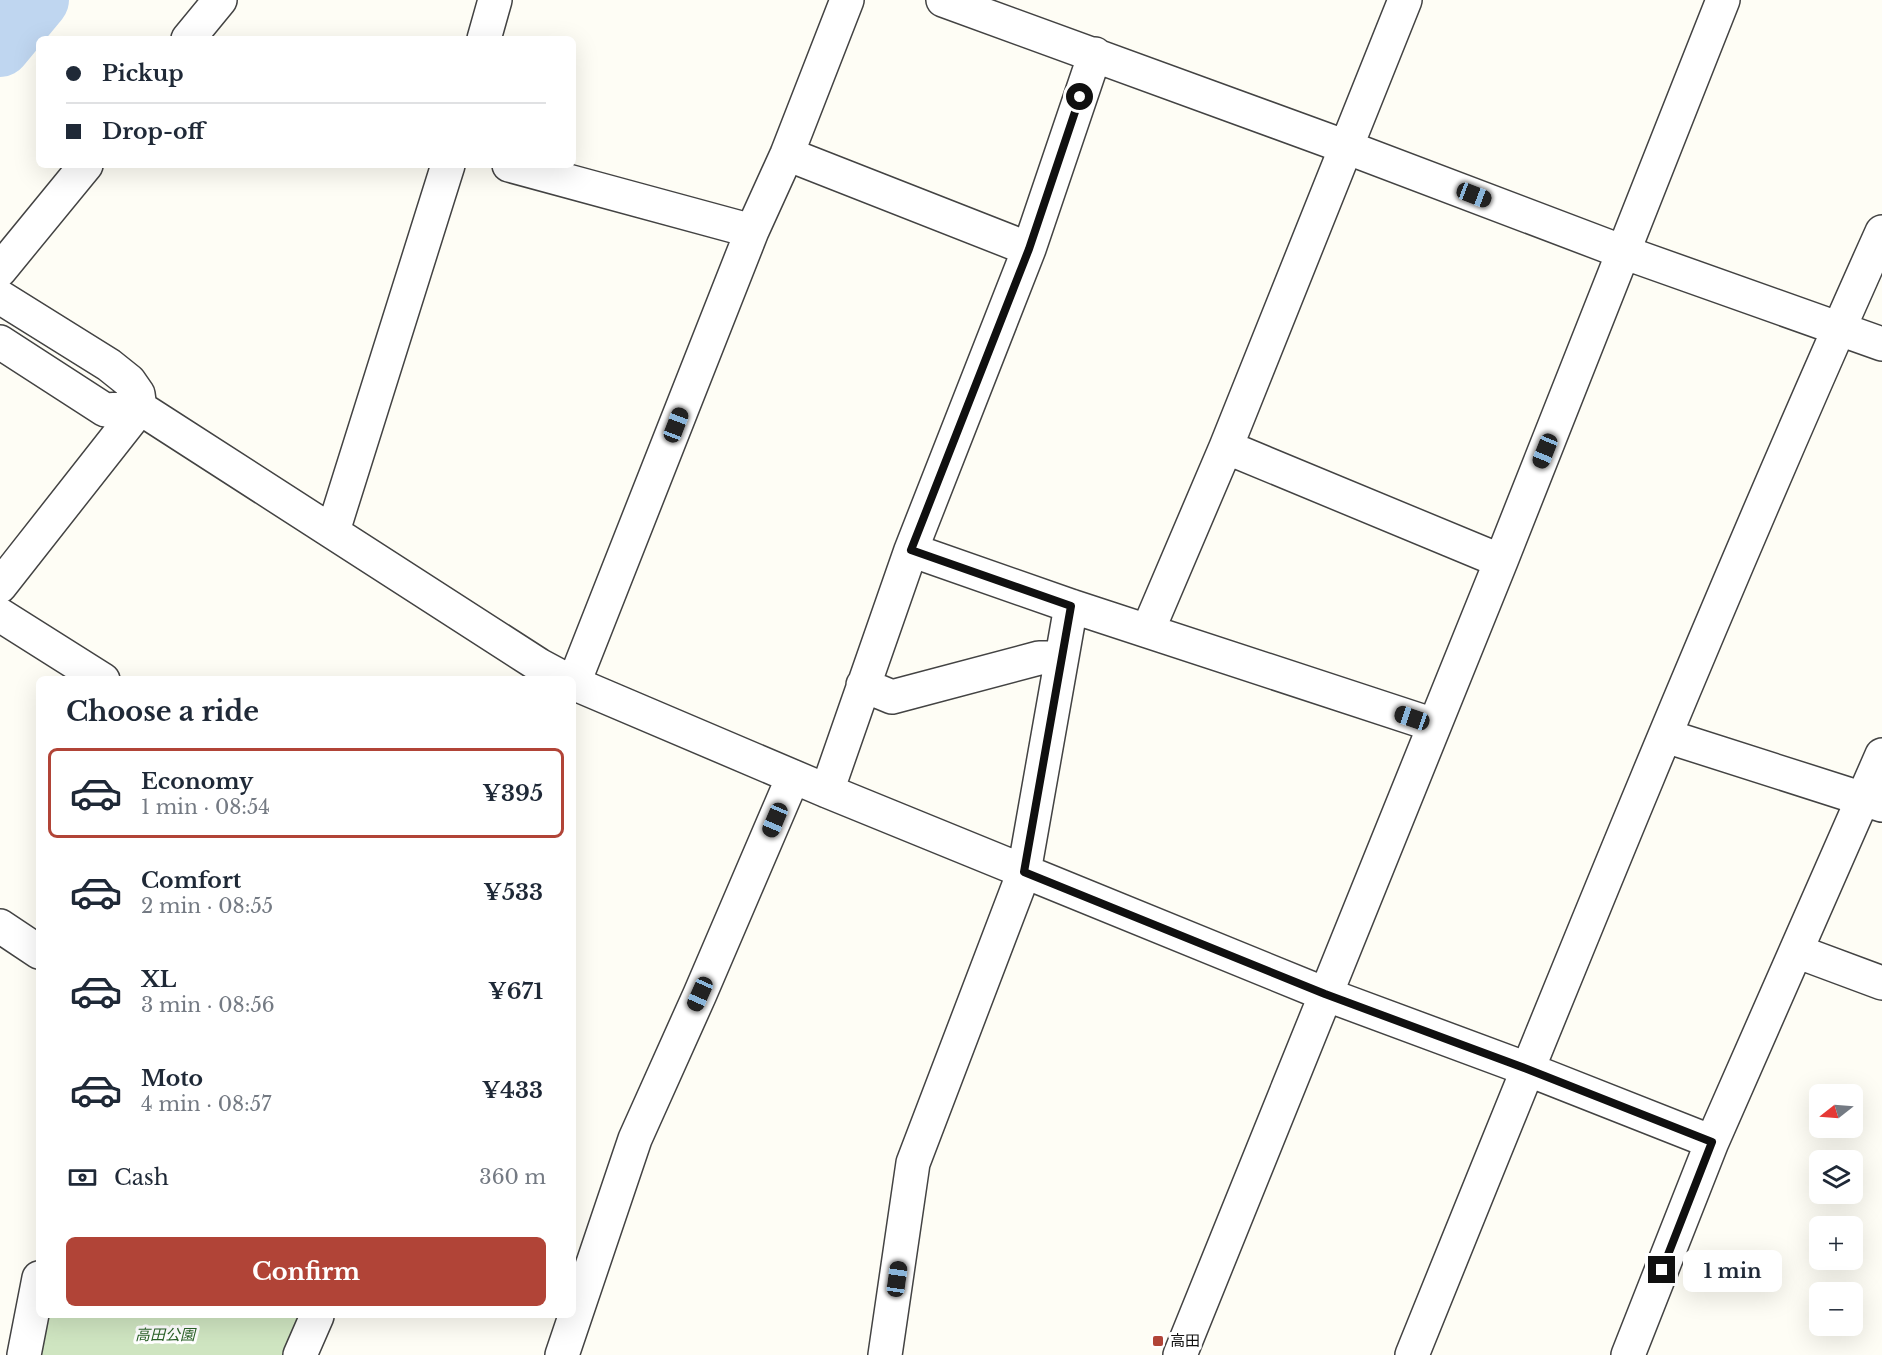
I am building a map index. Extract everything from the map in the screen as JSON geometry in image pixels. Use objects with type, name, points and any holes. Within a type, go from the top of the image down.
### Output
[{"type":"street","points":[[190,36],[220,0]]},
{"type":"street","points":[[485,36],[495,0]]},
{"type":"street","points":[[576,676],[752,231],[787,154],[847,0]]},
{"type":"street","points":[[943,0],[1346,147],[1623,252],[1882,344]]},
{"type":"street","points":[[1148,630],[1227,447],[1405,0]]},
{"type":"street","points":[[1180,1355],[1501,561],[1723,0]]},
{"type":"street","points":[[827,791],[911,550],[1029,249],[1095,54]]},
{"type":"street","points":[[787,154],[1029,249]]},
{"type":"street","points":[[0,270],[84,168]]},
{"type":"street","points":[[333,531],[447,168]]},
{"type":"street","points":[[520,168],[752,231]]},
{"type":"street","points":[[1412,1355],[1527,1069],[1760,507],[1882,232]]},
{"type":"street","points":[[0,297],[109,365],[129,381],[138,394],[140,408],[0,586]]},
{"type":"street","points":[[0,342],[105,410],[140,408],[560,676]]},
{"type":"street","points":[[1227,447],[1501,561]]},
{"type":"street","points":[[911,550],[1071,606],[1434,725]]},
{"type":"street","points":[[885,1355],[913,1163],[1024,872],[1071,606]]},
{"type":"street","points":[[0,615],[97,676]]},
{"type":"street","points":[[863,686],[892,697],[1039,658],[1061,658]]},
{"type":"street","points":[[576,685],[827,791],[1325,994],[1527,1069],[1712,1142]]},
{"type":"street","points":[[1666,736],[1872,802]]},
{"type":"street","points":[[1629,1355],[1712,1142],[1796,951],[1872,802],[1882,755]]},
{"type":"street","points":[[576,1314],[635,1139],[794,777]]},
{"type":"street","points":[[0,926],[36,950]]},
{"type":"street","points":[[1796,951],[1882,983]]},
{"type":"street","points":[[24,1355],[36,1293]]},
{"type":"street","points":[[300,1355],[315,1318]]},
{"type":"street","points":[[562,1355],[575,1318]]},
{"type":"green space","name":"高田公園","points":[[42,1318],[298,1318],[283,1355],[34,1355]]},
{"type":"waterway","points":[[0,47],[39,0]]},
{"type":"place","name":"高田","points":[[1158,1341]]},
{"type":"route","points":[[1080,97],[1029,249],[911,550],[1071,606],[1024,872],[1325,994],[1527,1069],[1712,1142],[1662,1270]]}]
